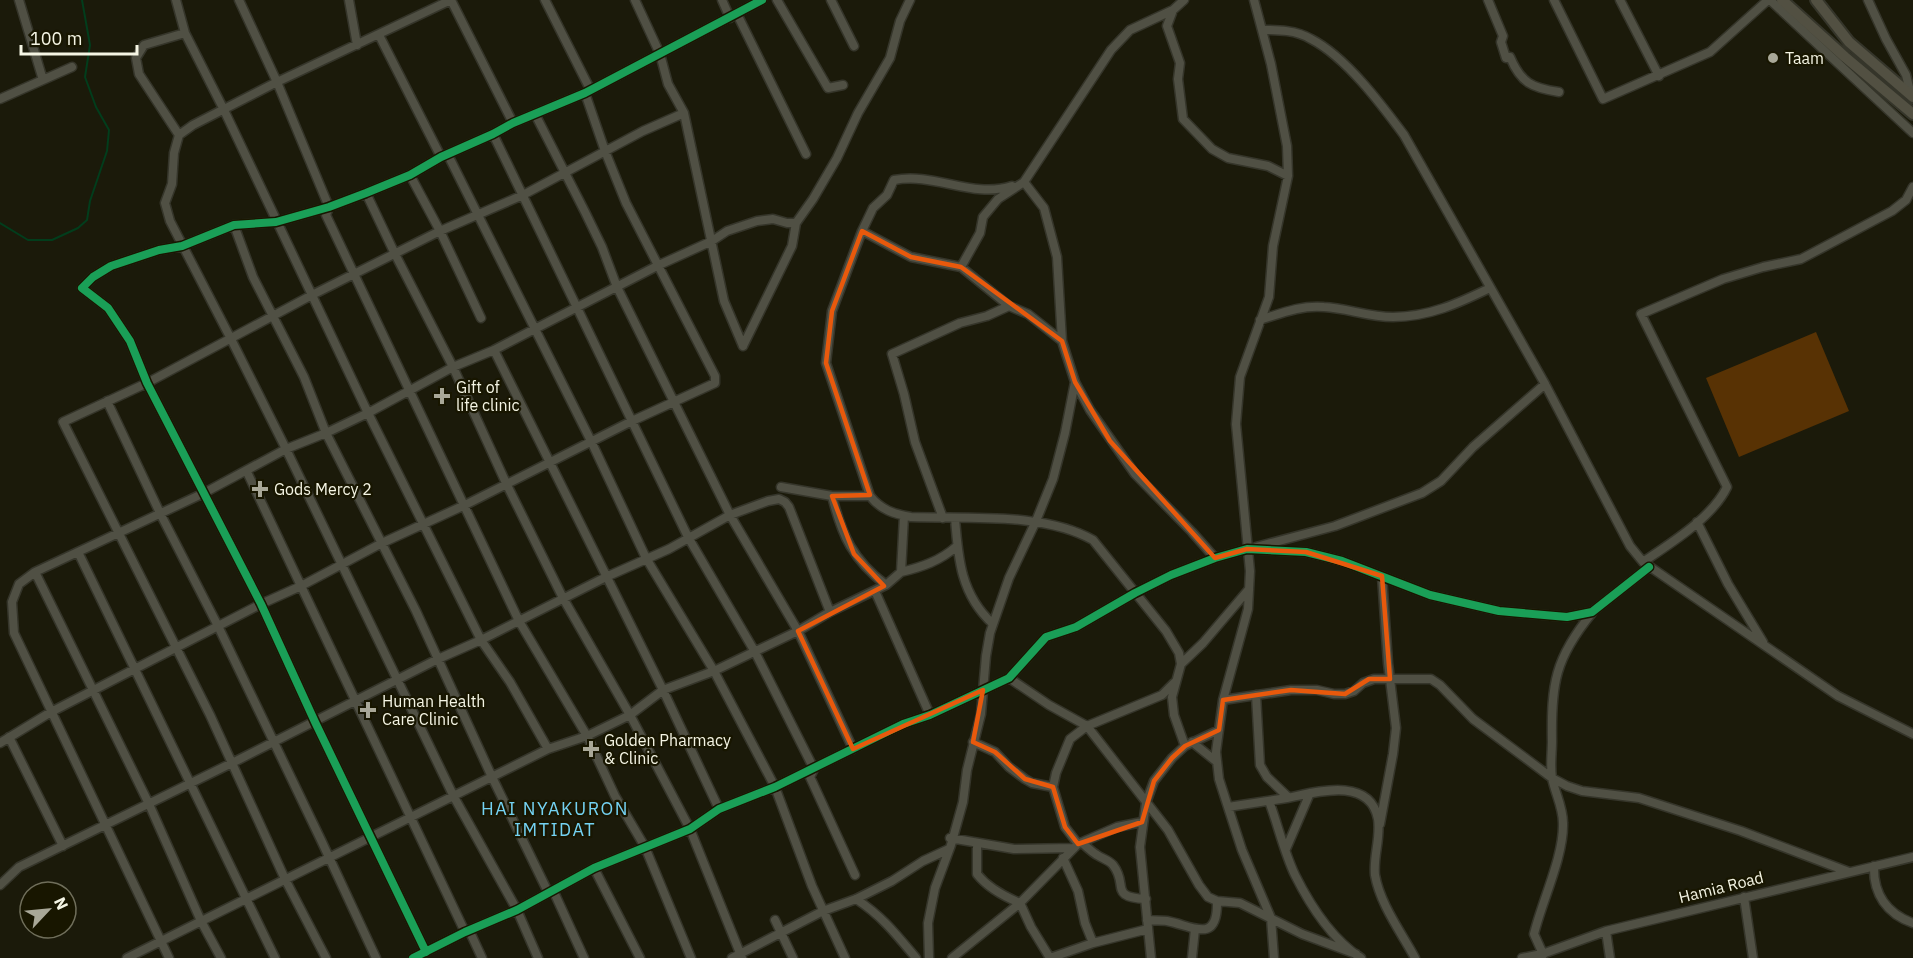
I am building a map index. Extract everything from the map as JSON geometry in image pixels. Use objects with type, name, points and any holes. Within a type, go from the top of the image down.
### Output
[{"type":"main road","points":[[1782,0],[1913,114]]},
{"type":"main road","points":[[1816,0],[1849,42],[1912,97]]},
{"type":"street","points":[[20,0],[43,80]]},
{"type":"street","points":[[176,0],[185,33],[423,525],[481,640],[510,682],[548,749]]},
{"type":"street","points":[[239,0],[277,82],[329,207],[327,215],[356,274],[378,327],[519,621],[586,736],[615,796],[645,847],[691,958]]},
{"type":"street","points":[[349,0],[357,45]]},
{"type":"street","points":[[513,123],[451,0],[277,82],[193,125],[179,135],[174,153],[172,184],[165,207],[182,246],[286,449],[454,797],[517,910],[538,958]]},
{"type":"street","points":[[0,743],[51,712],[382,543],[465,505],[632,421],[713,385],[716,380],[626,203],[605,151],[587,91],[545,0]]},
{"type":"street","points":[[635,0],[660,54],[668,84],[684,113],[724,301],[743,346],[792,246],[796,223],[813,200],[837,158],[858,112],[890,58],[900,21],[909,0]]},
{"type":"street","points":[[722,0],[734,16],[806,154]]},
{"type":"street","points":[[426,952],[370,839],[261,604],[147,383],[130,341],[108,308],[82,288],[93,277],[111,266],[159,250],[182,246],[234,225],[276,222],[329,207],[410,175],[513,123],[587,91],[762,0]]},
{"type":"street","points":[[777,0],[828,88],[843,86]]},
{"type":"street","points":[[831,0],[854,46]]},
{"type":"street","points":[[962,267],[980,233],[983,217],[998,199],[1023,182],[1111,50],[1130,30],[1173,9],[1184,0]]},
{"type":"street","points":[[1254,0],[1271,64],[1287,146],[1288,176],[1274,246],[1269,297],[1240,377],[1236,424],[1250,571],[1248,609],[1223,700],[1216,752],[1219,779],[1242,850],[1271,918],[1274,958]]},
{"type":"street","points":[[1488,0],[1503,36],[1501,42],[1506,58],[1510,57],[1526,84],[1559,92]]},
{"type":"street","points":[[1554,0],[1603,99],[1710,52],[1769,0],[1913,133]]},
{"type":"street","points":[[1620,0],[1659,76]]},
{"type":"street","points":[[1869,0],[1886,39],[1906,75],[1912,97]]},
{"type":"street","points":[[1173,9],[1167,26],[1180,63],[1178,79],[1183,119],[1212,148],[1228,158],[1268,166],[1288,176]]},
{"type":"street","points":[[1262,30],[1289,31],[1312,39],[1340,60],[1384,108],[1404,135],[1545,384],[1630,546],[1646,564],[1838,696],[1913,734]]},
{"type":"street","points":[[179,135],[139,74],[136,58],[144,45],[185,33]]},
{"type":"street","points":[[379,35],[444,156],[478,213],[646,558],[714,671],[776,787],[812,886],[845,958]]},
{"type":"street","points":[[0,99],[72,67]]},
{"type":"street","points":[[326,958],[285,879],[232,763],[120,532],[63,422],[147,383],[274,317],[312,294],[478,213],[523,195],[643,131],[684,113]]},
{"type":"street","points":[[535,114],[602,247],[617,287],[730,515],[798,631],[853,749]]},
{"type":"street","points":[[493,134],[688,537],[754,652],[814,769]]},
{"type":"street","points":[[410,175],[440,231],[481,318]]},
{"type":"street","points":[[1023,182],[997,191],[956,186],[926,178],[905,178],[894,180],[886,195],[873,208],[832,311],[826,363],[870,496],[878,505],[894,514],[904,516],[1036,521],[1079,532],[1093,540],[1174,642],[1179,653],[1180,664],[1172,697],[1174,715],[1188,744],[1217,762]]},
{"type":"street","points":[[1023,182],[1044,208],[1057,257],[1062,341],[1075,382],[1090,410],[1135,474],[1215,558]]},
{"type":"street","points":[[1542,955],[1533,934],[1556,860],[1563,823],[1561,806],[1552,778],[1552,707],[1557,675],[1565,649],[1592,612],[1697,522],[1723,496],[1727,487],[1641,314],[1723,279],[1801,259],[1892,211],[1906,200],[1913,187]]},
{"type":"street","points":[[366,193],[453,367],[506,483],[563,598],[630,715],[690,829],[738,957],[780,932],[823,911],[856,899],[949,849]]},
{"type":"street","points":[[169,958],[14,633],[12,602],[19,584],[35,572],[204,494],[286,449],[368,413],[453,367],[494,350],[659,265],[712,241],[727,231],[757,221],[773,219],[796,223]]},
{"type":"street","points":[[234,225],[254,277],[304,377],[326,433],[438,659],[492,777],[584,958]]},
{"type":"street","points":[[862,231],[911,257],[962,267],[1009,306],[1028,314],[1062,341]]},
{"type":"street","points":[[1260,320],[1292,309],[1311,307],[1331,307],[1370,317],[1427,314],[1450,308],[1490,288]]},
{"type":"street","points":[[943,518],[915,442],[892,354],[960,323],[987,316],[1009,306]]},
{"type":"street","points":[[494,350],[663,690],[719,809]]},
{"type":"street","points":[[930,958],[928,923],[935,888],[963,801],[973,742],[981,714],[987,645],[1009,578],[1053,478],[1075,382]]},
{"type":"street","points":[[413,958],[467,931],[517,910],[594,868],[690,829],[719,809],[776,787],[903,724],[930,715],[1009,678],[1046,637],[1076,627],[1135,592],[1194,564],[1335,526],[1422,493],[1441,481],[1473,447],[1545,384]]},
{"type":"street","points":[[107,401],[160,513],[218,626],[376,958]]},
{"type":"street","points":[[247,472],[410,818],[482,958]]},
{"type":"street","points":[[781,487],[832,495],[870,496]]},
{"type":"street","points":[[832,495],[837,516],[854,554],[872,574],[886,585]]},
{"type":"street","points":[[0,885],[19,867],[438,659],[606,577],[669,549],[730,515],[768,501],[779,499],[789,507],[830,612]]},
{"type":"street","points":[[901,572],[904,516]]},
{"type":"street","points":[[955,518],[957,546],[970,596],[980,612],[993,624]]},
{"type":"street","points":[[1697,522],[1728,584],[1765,645]]},
{"type":"street","points":[[127,958],[548,749],[586,736],[630,715],[663,690],[714,671],[798,631],[830,612],[886,585],[901,572],[944,557],[957,546]]},
{"type":"street","points":[[1247,549],[1306,552],[1342,561],[1431,595],[1499,611],[1567,617],[1592,612]]},
{"type":"street","points":[[78,552],[274,958]]},
{"type":"street","points":[[35,572],[149,804],[201,921],[221,958]]},
{"type":"street","points":[[1382,576],[1395,714],[1395,742],[1374,858],[1376,876],[1385,902],[1415,958]]},
{"type":"street","points":[[1180,664],[1203,643],[1249,588]]},
{"type":"street","points":[[875,591],[930,715]]},
{"type":"street","points":[[1009,678],[1049,705],[1087,726],[1168,830],[1208,897],[1217,901],[1240,903],[1302,933],[1358,956]]},
{"type":"street","points":[[1223,700],[1291,690],[1317,690],[1345,694],[1354,691],[1369,680],[1431,679],[1436,681],[1473,719],[1552,778],[1582,791],[1650,801],[1741,831],[1849,872]]},
{"type":"street","points":[[1146,899],[1123,894],[1116,868],[1110,862],[1078,845],[1065,827],[1053,787],[1070,738],[1087,726],[1162,695],[1174,683]]},
{"type":"street","points":[[1256,695],[1260,765],[1267,777],[1288,798]]},
{"type":"street","points":[[1151,958],[1140,847],[1146,803],[1154,781],[1172,758],[1188,744],[1219,729]]},
{"type":"street","points":[[9,737],[63,846]]},
{"type":"street","points":[[973,742],[995,752],[1009,767],[1032,783],[1053,787]]},
{"type":"street","points":[[814,769],[810,777],[855,875]]},
{"type":"street","points":[[1228,807],[1328,790],[1346,790],[1358,793],[1370,801],[1375,811],[1378,830]]},
{"type":"street","points":[[1286,849],[1310,793]]},
{"type":"street","points":[[1269,801],[1295,875],[1315,909],[1339,939],[1358,956]]},
{"type":"street","points":[[952,958],[1020,903],[1078,845],[1117,827],[1142,822]]},
{"type":"street","points":[[948,837],[977,844],[1033,850],[1078,845]]},
{"type":"street","points":[[977,844],[977,874],[993,889],[1020,903],[1031,927],[1055,957],[1148,925],[1167,921],[1195,930],[1212,927],[1217,913],[1217,901]]},
{"type":"street","name":"Hamia Road","points":[[1522,958],[1542,955],[1606,932],[1913,857]]},
{"type":"street","points":[[1063,858],[1078,891],[1085,923],[1093,943]]},
{"type":"street","points":[[1874,866],[1875,887],[1881,900],[1895,914],[1913,923]]},
{"type":"street","points":[[594,868],[640,958]]},
{"type":"street","points":[[1744,897],[1753,958]]},
{"type":"street","points":[[856,899],[876,912],[915,958]]},
{"type":"street","points":[[775,920],[794,958]]},
{"type":"street","points":[[1192,958],[1195,930]]},
{"type":"street","points":[[1606,932],[1610,958]]},
{"type":"highlighted area","points":[[862,231],[911,257],[961,267],[1062,341],[1075,382],[1110,441],[1215,558],[1247,549],[1306,552],[1382,576],[1390,679],[1369,679],[1345,694],[1291,690],[1223,700],[1219,730],[1185,746],[1172,758],[1154,781],[1142,822],[1078,844],[1065,827],[1053,787],[1025,779],[995,752],[973,742],[983,690],[853,749],[798,631],[884,586],[854,554],[832,496],[870,495],[826,363],[832,311]]},
{"type":"shaded area","points":[[1816,332],[1849,411],[1739,457],[1706,378]]},
{"type":"waterway","points":[[0,223],[28,240],[52,240],[78,228],[87,220],[90,201],[107,151],[109,130],[96,107],[85,77],[90,45],[82,0]]},
{"type":"cycle path","points":[[426,952],[261,604],[147,383],[130,341],[108,308],[82,288],[93,277],[111,266],[159,250],[182,246],[234,225],[276,222],[329,207],[410,175],[441,157],[513,123],[585,93],[762,0]]},
{"type":"cycle path","points":[[413,958],[465,932],[517,910],[594,868],[690,829],[719,809],[775,787],[903,724],[930,715],[1009,678],[1046,637],[1076,627],[1171,575],[1215,558],[1247,549],[1306,552],[1342,561],[1430,595],[1499,611],[1567,617],[1592,612],[1649,567]]},
{"type":"place","name":"Taam","points":[[1773,58]]},
{"type":"place","name":"Gift of life clinic","points":[[442,396]]},
{"type":"place","name":"Gods Mercy 2","points":[[260,489]]},
{"type":"place","name":"Human Health Care Clinic","points":[[368,710]]},
{"type":"place","name":"Golden Pharmacy & Clinic","points":[[591,749]]},
{"type":"district","name":"HAI NYAKURON IMTIDAT","points":[[555,819]]}]
